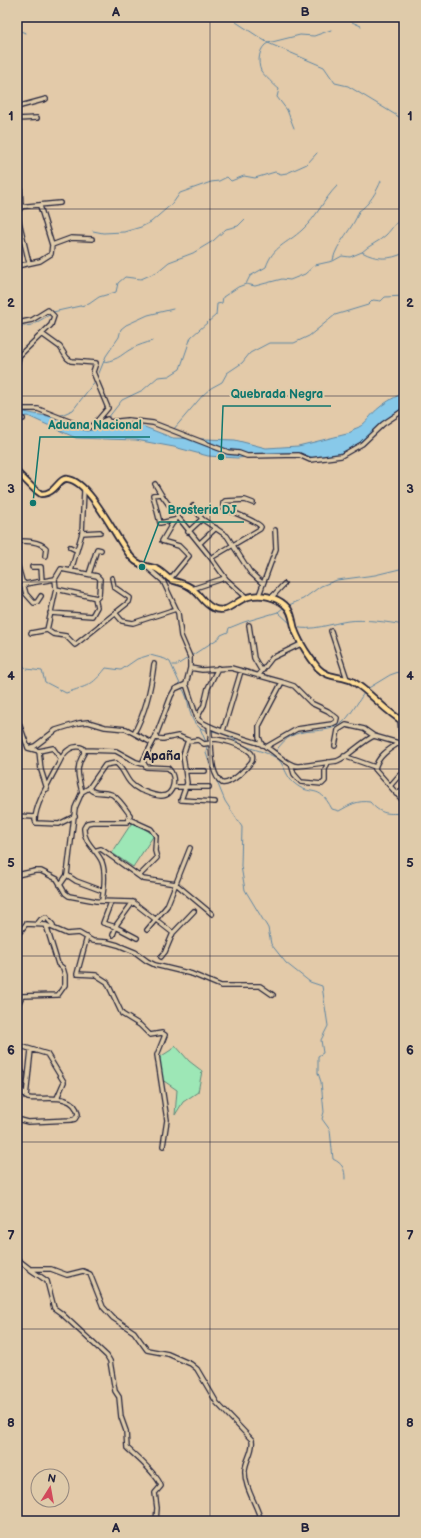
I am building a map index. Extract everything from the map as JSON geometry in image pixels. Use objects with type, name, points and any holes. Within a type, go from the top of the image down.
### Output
[{"type":"main road","points":[[17,472],[41,494],[52,491],[61,480],[71,480],[84,490],[99,508],[132,558],[148,568],[160,571],[170,579],[192,589],[211,608],[223,610],[232,607],[246,597],[259,595],[282,602],[289,610],[295,631],[301,644],[322,671],[347,679],[361,688],[402,721]]},
{"type":"street","points":[[17,107],[46,99]]},
{"type":"street","points":[[37,118],[17,120],[19,208],[60,203]]},
{"type":"street","points":[[17,266],[47,257],[51,254],[52,246],[40,206]]},
{"type":"street","points":[[17,213],[29,263]]},
{"type":"street","points":[[52,246],[71,238],[92,239]]},
{"type":"street","points":[[17,323],[32,320],[46,311],[50,311],[54,316],[53,321],[18,359]]},
{"type":"street","points":[[42,334],[60,347],[67,358],[71,361],[96,363],[92,372],[108,408],[97,423]]},
{"type":"street","points":[[17,409],[38,409],[84,426],[106,419],[109,422],[128,420],[153,423],[228,452],[239,453],[247,456],[299,455],[310,460],[340,456],[362,444],[383,424],[404,410]]},
{"type":"street","points":[[17,419],[23,419]]},
{"type":"street","points":[[155,484],[169,505]]},
{"type":"street","points":[[71,572],[82,532],[84,490]]},
{"type":"street","points":[[161,494],[154,494],[153,496],[160,523],[179,518],[188,532],[200,543],[225,578],[246,597]]},
{"type":"street","points":[[211,558],[261,527],[257,522],[223,508],[223,503],[225,501],[245,500],[253,503]]},
{"type":"street","points":[[193,506],[202,519],[227,536],[250,572],[262,583]]},
{"type":"street","points":[[188,532],[202,519]]},
{"type":"street","points":[[170,579],[190,556],[174,543],[162,541],[174,520]]},
{"type":"street","points":[[200,543],[216,528]]},
{"type":"street","points":[[259,595],[262,583],[276,549],[275,530]]},
{"type":"street","points":[[82,532],[100,532]]},
{"type":"street","points":[[17,541],[37,543],[44,546],[46,548],[45,556]]},
{"type":"street","points":[[70,546],[76,550]]},
{"type":"street","points":[[89,574],[97,549],[100,550]]},
{"type":"street","points":[[17,563],[30,601],[34,603],[37,602],[41,596]]},
{"type":"street","points":[[32,567],[41,568],[42,581]]},
{"type":"street","points":[[148,568],[163,581],[176,609],[182,636],[190,657],[190,668],[186,684],[197,718],[209,726],[264,746],[291,764],[298,766],[338,760],[364,740],[374,736]]},
{"type":"street","points":[[23,584],[54,579],[61,569],[89,574],[97,576],[100,579],[99,596],[95,598]]},
{"type":"street","points":[[31,633],[47,630],[53,634],[66,636],[75,645],[94,628],[116,614],[129,602],[130,599],[115,588],[112,578]]},
{"type":"street","points":[[192,589],[225,578]]},
{"type":"street","points":[[47,630],[56,589],[54,579]]},
{"type":"street","points":[[271,598],[284,584]]},
{"type":"street","points":[[56,589],[95,598]]},
{"type":"street","points":[[50,613],[92,616],[97,607],[95,598]]},
{"type":"street","points":[[116,614],[122,621],[133,623],[176,609]]},
{"type":"street","points":[[249,625],[254,658],[261,670]]},
{"type":"street","points":[[331,631],[347,679]]},
{"type":"street","points":[[258,676],[261,670],[272,658],[301,644]]},
{"type":"street","points":[[134,733],[146,706],[154,664]]},
{"type":"street","points":[[190,668],[202,670],[231,668],[294,686],[311,703],[331,713],[338,720],[325,726],[296,729],[264,746]]},
{"type":"street","points":[[197,718],[204,705],[208,688],[218,668]]},
{"type":"street","points":[[223,730],[240,671]]},
{"type":"street","points":[[264,746],[259,737],[259,726],[282,682]]},
{"type":"street","points":[[143,764],[144,756],[155,738],[171,696],[176,689],[186,684]]},
{"type":"street","points":[[17,718],[28,748]]},
{"type":"street","points":[[375,767],[388,749],[403,742],[402,721]]},
{"type":"street","points":[[28,748],[35,746],[56,730],[79,723],[88,722],[105,728],[122,728],[134,733],[152,744]]},
{"type":"street","points":[[336,746],[338,730],[346,725],[364,729],[374,736],[400,743]]},
{"type":"street","points":[[155,738],[162,739],[178,736],[188,740],[198,740],[204,744],[210,742],[224,740],[250,751],[253,755],[252,761],[227,783],[222,783],[218,778],[212,761],[210,742],[209,726]]},
{"type":"street","points":[[188,740],[184,755],[186,787],[181,800],[215,802]]},
{"type":"street","points":[[400,743],[404,754]]},
{"type":"street","points":[[60,885],[67,875],[75,816],[75,808],[82,792],[89,788],[105,765],[116,763],[124,772],[126,779],[140,790],[161,796],[168,793],[173,787],[174,776],[168,768],[146,767],[143,764],[136,762],[116,751],[84,750],[83,748],[77,746],[67,750],[39,799],[35,817],[36,823],[59,824],[75,816]]},
{"type":"street","points":[[28,748],[39,751],[53,748],[61,759]]},
{"type":"street","points":[[82,792],[79,784],[78,762],[84,750]]},
{"type":"street","points":[[39,751],[41,770],[46,789]]},
{"type":"street","points":[[344,756],[375,767],[375,769],[404,802]]},
{"type":"street","points":[[291,764],[294,774],[301,782],[322,784],[325,781],[325,770],[328,762]]},
{"type":"street","points":[[390,786],[404,770]]},
{"type":"street","points":[[186,771],[206,771]]},
{"type":"street","points":[[173,787],[209,787]]},
{"type":"street","points":[[89,788],[94,792],[113,795],[130,815],[129,819]]},
{"type":"street","points":[[396,794],[404,790]]},
{"type":"street","points":[[17,816],[35,817]]},
{"type":"street","points":[[102,900],[102,863],[84,833],[87,823],[127,822],[129,819]]},
{"type":"street","points":[[129,819],[151,829],[156,836],[155,851],[157,858],[139,876]]},
{"type":"street","points":[[404,820],[402,825],[404,836]]},
{"type":"street","points":[[147,930],[167,906],[190,848]]},
{"type":"street","points":[[94,851],[101,849],[139,876],[149,881],[176,884],[212,914]]},
{"type":"street","points":[[17,875],[41,871],[53,876],[69,896],[83,900],[133,902],[173,933]]},
{"type":"street","points":[[67,875],[103,891]]},
{"type":"street","points":[[111,902],[103,923],[116,927],[137,938]]},
{"type":"street","points":[[113,935],[116,927],[133,902]]},
{"type":"street","points":[[161,957],[165,952],[173,933],[194,911]]},
{"type":"street","points":[[38,924],[41,918],[46,917],[53,925],[53,928]]},
{"type":"street","points":[[17,936],[26,924],[46,925],[67,934],[79,932],[93,941],[108,942],[135,952],[146,962],[199,976],[216,985],[255,985],[265,988],[273,995]]},
{"type":"street","points":[[17,1007],[22,996],[58,995],[65,985],[63,968],[58,964],[46,925]]},
{"type":"street","points":[[87,937],[77,974],[81,976],[87,974],[96,976],[107,982],[122,1014],[140,1025],[150,1035],[159,1033],[165,1035],[157,1055],[167,1120],[163,1146]]},
{"type":"street","points":[[17,1045],[47,1054],[62,1079],[63,1085],[57,1098]]},
{"type":"street","points":[[26,1097],[31,1050]]},
{"type":"street","points":[[17,1065],[23,1074],[21,1090],[26,1097],[37,1100],[57,1098],[74,1106],[77,1111],[77,1117],[71,1120],[28,1122],[17,1119]]},
{"type":"street","points":[[17,1259],[47,1281],[54,1308],[107,1356],[113,1375],[115,1391],[119,1397],[121,1417],[126,1431],[127,1448],[141,1459],[150,1472],[160,1480],[161,1486],[156,1493],[156,1521]]},
{"type":"street","points":[[30,1269],[51,1269],[67,1275],[83,1271],[90,1274],[103,1307],[113,1318],[134,1332],[147,1350],[168,1354],[191,1364],[197,1369],[217,1403],[252,1440],[253,1446],[245,1470],[251,1497],[261,1521]]},
{"type":"green space","points":[[133,821],[154,835],[133,867],[112,853]]},
{"type":"green space","points":[[175,1045],[189,1061],[202,1071],[198,1092],[183,1102],[175,1115],[177,1090],[161,1079],[158,1067],[160,1057],[171,1050]]},
{"type":"water","points":[[404,393],[404,410],[383,424],[362,444],[329,458],[314,458],[299,453],[237,458],[208,456],[174,447],[136,440],[76,438],[28,416],[17,418],[18,411],[59,416],[60,422],[67,426],[87,431],[126,424],[142,426],[173,438],[235,440],[266,448],[298,446],[351,433],[354,429],[365,423],[382,405],[394,397]]},
{"type":"waterway","points":[[232,17],[236,22],[268,43],[324,67],[335,83],[348,86],[404,120]]},
{"type":"waterway","points":[[349,17],[352,22],[361,26]]},
{"type":"waterway","points":[[17,30],[26,33]]},
{"type":"waterway","points":[[294,128],[287,110],[277,97],[279,89],[261,71],[259,59],[261,51],[268,43],[300,35],[314,36],[331,30]]},
{"type":"waterway","points":[[93,231],[103,233],[124,232],[141,227],[151,222],[173,203],[180,193],[211,182],[219,181],[227,177],[231,181],[244,176],[255,178],[275,172],[281,174],[287,173],[307,164],[317,153]]},
{"type":"waterway","points":[[333,260],[338,248],[357,217],[359,211],[372,198],[381,181]]},
{"type":"waterway","points":[[108,418],[122,400],[143,390],[158,377],[169,376],[180,369],[191,337],[216,315],[217,304],[222,303],[223,297],[238,287],[246,284],[250,276],[266,267],[272,254],[307,225],[337,186]]},
{"type":"waterway","points":[[400,219],[404,206]]},
{"type":"waterway","points":[[362,252],[388,233],[396,223],[404,217]]},
{"type":"waterway","points":[[53,312],[89,304],[99,297],[116,292],[118,283],[125,277],[141,279],[157,272],[169,262],[193,253],[213,241],[226,229],[238,226],[245,219]]},
{"type":"waterway","points":[[246,284],[255,286],[282,279],[290,280],[305,274],[315,265],[333,261],[342,256],[350,257],[362,252],[378,258],[394,257],[404,253]]},
{"type":"waterway","points":[[173,430],[203,395],[211,388],[222,382],[227,373],[242,363],[250,353],[269,343],[294,343],[309,336],[335,315],[368,305],[373,300],[381,301],[385,297],[404,296]]},
{"type":"waterway","points":[[97,378],[106,356],[119,337],[121,329],[126,325],[148,315],[173,309]]},
{"type":"waterway","points":[[17,327],[32,325],[51,314]]},
{"type":"waterway","points":[[104,362],[114,359],[133,348],[152,341]]},
{"type":"waterway","points":[[59,416],[73,410],[96,380]]},
{"type":"waterway","points":[[99,430],[105,422]]},
{"type":"waterway","points":[[289,605],[303,599],[321,586],[337,580],[375,575],[404,568]]},
{"type":"waterway","points":[[173,665],[177,665],[219,638],[221,635],[228,632],[229,628],[278,612],[284,607]]},
{"type":"waterway","points":[[278,612],[291,624]]},
{"type":"waterway","points":[[296,627],[314,628],[355,620],[404,625]]},
{"type":"waterway","points":[[400,625],[404,621]]},
{"type":"waterway","points":[[17,660],[27,669],[42,671],[45,682],[66,693],[89,685],[97,679],[106,668],[121,670],[137,659],[150,655],[170,662],[180,684]]},
{"type":"waterway","points":[[367,689],[390,675],[404,670]]},
{"type":"waterway","points":[[181,687],[187,697],[193,719],[200,728],[219,732],[245,746],[276,758],[279,760],[292,781],[305,790],[318,793],[323,796],[332,809],[339,811],[354,804],[370,802],[385,813],[404,813]]},
{"type":"waterway","points":[[276,751],[292,736],[308,731],[333,728],[342,723],[351,713],[364,693]]},
{"type":"waterway","points":[[200,728],[206,742]]},
{"type":"waterway","points":[[207,745],[206,753],[225,801],[242,827],[241,866],[245,890],[268,928],[271,944],[286,963],[310,982],[322,986],[328,1026],[321,1040],[323,1053],[318,1056],[318,1073],[321,1082],[324,1112],[322,1119],[330,1130],[333,1159],[343,1167],[345,1179]]},
{"type":"place","name":"Quebrada Negra","points":[[221,457]]},
{"type":"place","name":"Aduana Nacional","points":[[33,503]]},
{"type":"place","name":"Brosteria DJ","points":[[142,567]]},
{"type":"district","name":"Apaña","points":[[162,755]]}]
